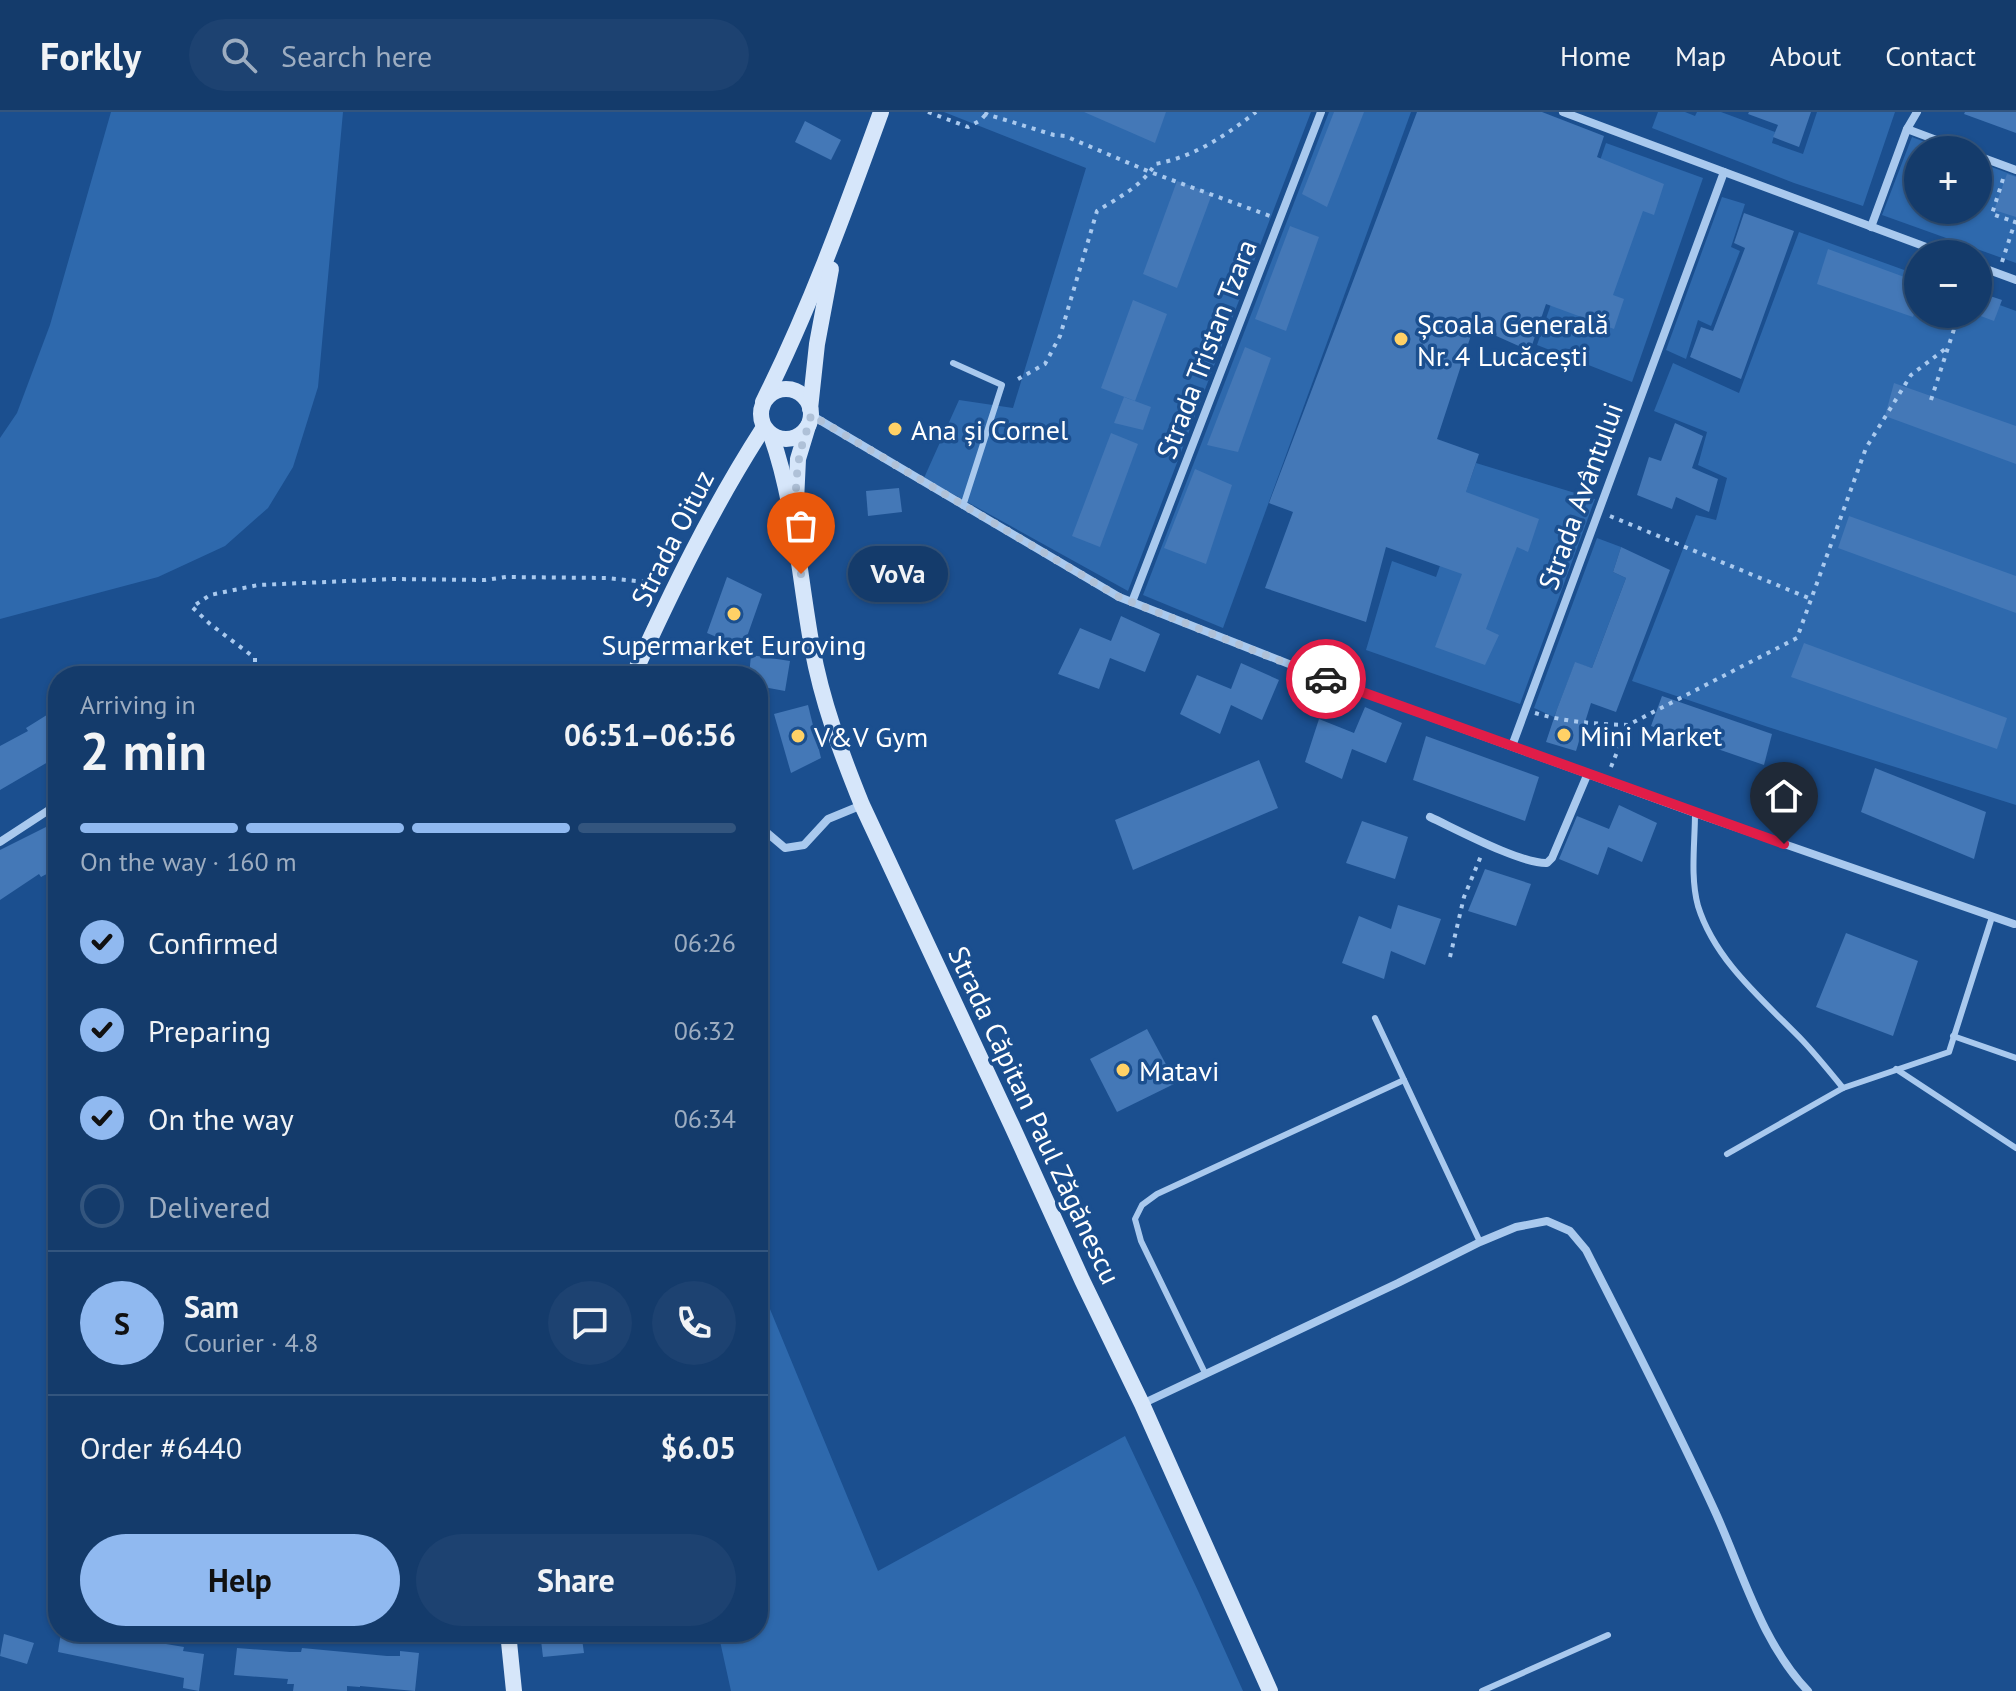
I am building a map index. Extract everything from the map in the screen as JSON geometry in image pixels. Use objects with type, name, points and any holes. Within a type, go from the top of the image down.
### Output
[{"type":"main road","name":"Strada Căpitan Paul Zăgănescu","points":[[881,112],[838,232],[760,411],[783,472],[820,686],[832,729],[862,805],[1142,1404],[1270,1691]]},
{"type":"main road","name":"Strada Căpitan Paul Zăgănescu","points":[[797,547],[798,459],[810,416],[817,344],[838,232]]},
{"type":"main road","points":[[763,402],[774,391],[789,389],[803,395],[808,401],[810,416],[800,435],[778,438],[768,431]]},
{"type":"main road","name":"Strada Oituz","points":[[638,666],[675,585],[730,481],[768,431]]},
{"type":"main road","points":[[509,1642],[514,1691]]},
{"type":"street","name":"Strada Tristan Tzara","points":[[1132,602],[1321,112]]},
{"type":"street","points":[[1563,112],[1907,240]]},
{"type":"street","points":[[1871,227],[1907,129],[1917,112]]},
{"type":"street","points":[[1907,129],[1926,136]]},
{"type":"street","points":[[1992,161],[2012,168]]},
{"type":"street","name":"Strada Avântului","points":[[1512,746],[1724,172]]},
{"type":"street","points":[[1992,272],[2016,280]]},
{"type":"street","points":[[810,416],[1119,597],[1337,683],[1695,813],[2014,924]]},
{"type":"street","points":[[1430,817],[1486,843],[1537,863],[1547,863],[1552,858],[1588,773]]},
{"type":"street","points":[[768,834],[785,848],[804,845],[828,819],[862,805]]},
{"type":"street","points":[[0,842],[48,811]]},
{"type":"street","points":[[1142,1404],[1480,1242],[1516,1227],[1547,1221],[1570,1231],[1586,1250],[1672,1417],[1773,1646],[1808,1691]]},
{"type":"lane","points":[[953,363],[1002,385],[963,506]]},
{"type":"lane","points":[[1695,813],[1694,876],[1697,903],[1707,929],[1738,975],[1805,1043],[1843,1088]]},
{"type":"lane","points":[[1727,1154],[1843,1088],[1949,1052],[1992,917]]},
{"type":"lane","points":[[1375,1018],[1480,1242]]},
{"type":"lane","points":[[1953,1036],[2016,1058]]},
{"type":"lane","points":[[1896,1069],[2016,1148]]},
{"type":"lane","points":[[1205,1373],[1141,1241],[1135,1219],[1142,1205],[1157,1194],[1404,1080]]},
{"type":"lane","points":[[1482,1691],[1608,1635]]},
{"type":"path","points":[[928,112],[968,127],[981,120],[986,113],[1065,136],[1150,172],[1279,220]]},
{"type":"path","points":[[1018,379],[1045,364],[1060,336],[1097,211],[1148,175],[1155,164],[1196,151],[1256,112]]},
{"type":"path","points":[[1998,274],[2015,220],[1992,214],[2012,168]]},
{"type":"path","points":[[1931,400],[1955,328]]},
{"type":"path","points":[[1525,711],[1552,718],[1628,725],[1797,638],[1866,448],[1911,375],[1949,346]]},
{"type":"path","points":[[1598,511],[1811,599]]},
{"type":"path","points":[[256,666],[255,658],[192,607],[210,595],[258,585],[506,577],[606,578],[675,585]]},
{"type":"path","points":[[1606,780],[1628,725]]},
{"type":"path","points":[[1450,957],[1464,897],[1486,843]]},
{"type":"shaded area","points":[[111,112],[343,112],[318,387],[293,467],[268,508],[225,546],[158,577],[0,619],[0,438],[17,413],[50,325]]},
{"type":"shaded area","points":[[944,112],[1311,112],[1128,591],[924,478],[959,400],[1013,408],[1086,168]]},
{"type":"shaded area","points":[[1329,112],[1411,112],[1223,628],[1143,595]]},
{"type":"shaded area","points":[[1658,112],[1685,112],[1695,116],[1697,112],[1721,112],[1775,132],[1772,143],[1803,154],[1817,112],[1895,112],[1863,206],[1652,128]]},
{"type":"shaded area","points":[[1606,143],[1703,178],[1632,382],[1537,345]]},
{"type":"shaded area","points":[[1904,158],[1904,223],[1882,215]]},
{"type":"shaded area","points":[[1992,167],[2016,176],[2016,263],[1992,254],[1992,240],[1952,240],[1907,224],[1992,224]]},
{"type":"shaded area","points":[[1722,197],[1745,204],[1731,247],[1740,251],[1711,326],[1698,320],[1686,359],[1666,350]]},
{"type":"shaded area","points":[[1799,232],[1904,270],[1904,328],[1992,328],[1992,302],[2016,311],[2016,805],[1632,681],[1696,515],[1716,520],[1727,478],[1698,465],[1707,432],[1654,411],[1673,363],[1739,393]]},
{"type":"shaded area","points":[[1476,463],[1595,499],[1520,704],[1366,650],[1392,561],[1436,577]]},
{"type":"shaded area","points":[[1597,538],[1621,547],[1613,572],[1626,578],[1592,668],[1575,663],[1554,717],[1534,708]]},
{"type":"shaded area","points":[[768,1304],[878,1571],[1125,1436],[1243,1691],[731,1691],[720,1642],[768,1642]]},
{"type":"building","points":[[1084,112],[1166,112],[1155,143]]},
{"type":"building","points":[[1334,112],[1364,112],[1327,207],[1302,194]]},
{"type":"building","name":"Școala Generală Nr. 4 Lucăcești","points":[[1417,112],[1542,112],[1604,136],[1597,157],[1664,184],[1654,215],[1643,211],[1613,295],[1624,299],[1614,329],[1546,304],[1530,351],[1474,326],[1437,439],[1479,454],[1466,492],[1539,519],[1528,552],[1517,547],[1486,629],[1499,635],[1485,665],[1435,647],[1462,574],[1386,547],[1366,622],[1265,588],[1293,512],[1269,503]]},
{"type":"building","points":[[1749,112],[1811,112],[1799,147],[1773,137],[1778,125]]},
{"type":"building","points":[[2016,112],[2016,133],[1964,114]]},
{"type":"building","points":[[805,121],[841,140],[831,160],[795,142]]},
{"type":"building","points":[[2007,174],[2016,177],[2016,217],[1994,210]]},
{"type":"building","points":[[1177,181],[1212,194],[1177,288],[1143,274]]},
{"type":"building","points":[[1744,213],[1794,231],[1741,379],[1690,357],[1701,327],[1713,331],[1745,248],[1734,243]]},
{"type":"building","points":[[1290,226],[1319,237],[1286,331],[1255,319]]},
{"type":"building","points":[[1828,249],[1904,277],[1904,314],[1817,284]]},
{"type":"building","points":[[1992,297],[2002,300],[1992,320]]},
{"type":"building","points":[[1133,300],[1167,314],[1135,401],[1101,388]]},
{"type":"building","points":[[1245,347],[1271,358],[1238,452],[1207,445]]},
{"type":"building","points":[[1894,383],[2016,426],[2016,464],[1885,416]]},
{"type":"building","points":[[1124,397],[1151,407],[1143,430],[1114,423]]},
{"type":"building","points":[[1675,423],[1703,436],[1692,468],[1718,479],[1709,512],[1676,497],[1672,509],[1637,495],[1649,457],[1661,461]]},
{"type":"building","points":[[1111,433],[1138,444],[1100,547],[1072,536]]},
{"type":"building","points":[[1195,469],[1232,485],[1206,564],[1164,548]]},
{"type":"building","points":[[899,488],[902,512],[868,516],[866,491]]},
{"type":"building","points":[[1849,516],[2016,576],[2016,613],[1838,548]]},
{"type":"building","points":[[1621,547],[1670,570],[1616,712],[1591,703],[1576,751],[1546,742],[1575,662],[1592,668],[1626,578],[1613,572]]},
{"type":"building","name":"Supermarket Euroving","points":[[727,577],[762,594],[743,648],[707,633]]},
{"type":"building","points":[[1121,616],[1160,634],[1145,672],[1110,658],[1099,689],[1058,674],[1080,628],[1111,641]]},
{"type":"building","points":[[1804,643],[2007,718],[1997,749],[1791,677]]},
{"type":"building","points":[[751,655],[790,661],[785,691],[768,688],[768,666],[750,666]]},
{"type":"building","points":[[1241,663],[1279,680],[1262,720],[1231,705],[1220,734],[1180,714],[1197,675],[1231,689]]},
{"type":"building","points":[[1662,696],[1772,734],[1764,765],[1651,726]]},
{"type":"building","name":"V&V Gym","points":[[808,705],[821,758],[791,773],[774,714]]},
{"type":"building","points":[[1365,707],[1402,723],[1386,763],[1352,749],[1342,779],[1305,762],[1319,719],[1354,733]]},
{"type":"building","points":[[48,714],[48,762],[0,790],[0,746],[28,731],[26,728]]},
{"type":"building","points":[[1426,736],[1539,777],[1525,821],[1413,780]]},
{"type":"building","points":[[1259,760],[1278,808],[1133,870],[1115,820]]},
{"type":"building","points":[[1875,768],[1986,812],[1974,859],[1861,812]]},
{"type":"building","points":[[1619,805],[1657,823],[1642,862],[1608,847],[1598,875],[1559,859],[1577,816],[1609,829]]},
{"type":"building","points":[[1362,821],[1408,837],[1395,879],[1346,863]]},
{"type":"building","points":[[48,826],[48,873],[41,877],[39,874],[0,900],[0,850]]},
{"type":"building","points":[[1485,869],[1531,884],[1516,926],[1468,911]]},
{"type":"building","points":[[1398,905],[1441,919],[1425,965],[1391,951],[1384,979],[1342,963],[1359,916],[1391,929]]},
{"type":"building","points":[[1846,933],[1918,961],[1893,1036],[1816,1007]]},
{"type":"building","points":[[1147,1029],[1176,1083],[1117,1112],[1090,1059]]},
{"type":"building","points":[[4,1634],[34,1643],[27,1664],[0,1656]]},
{"type":"building","points":[[60,1642],[166,1642],[184,1647],[183,1651],[204,1654],[199,1691],[183,1688],[184,1678],[58,1652]]},
{"type":"building","points":[[541,1642],[582,1642],[584,1653],[543,1657]]},
{"type":"building","points":[[237,1648],[301,1652],[302,1648],[387,1656],[400,1656],[400,1651],[419,1653],[415,1691],[347,1686],[347,1691],[293,1691],[294,1684],[287,1684],[288,1679],[234,1675]]},
{"type":"way so far","points":[[801,574],[797,547],[798,459],[811,415],[1119,597],[1326,679]]},
{"type":"place","name":"Școala Generală Nr. 4 Lucăcești","points":[[1401,339]]},
{"type":"place","name":"Ana și Cornel","points":[[895,429]]},
{"type":"place","name":"VoVa","points":[[801,574]]},
{"type":"place","name":"Supermarket Euroving","points":[[734,614]]},
{"type":"place","name":"Mini Market","points":[[1564,735]]},
{"type":"place","name":"V&V Gym","points":[[798,736]]},
{"type":"place","name":"Matavi","points":[[1123,1070]]},
{"type":"route","points":[[1326,679],[1784,844]]}]
